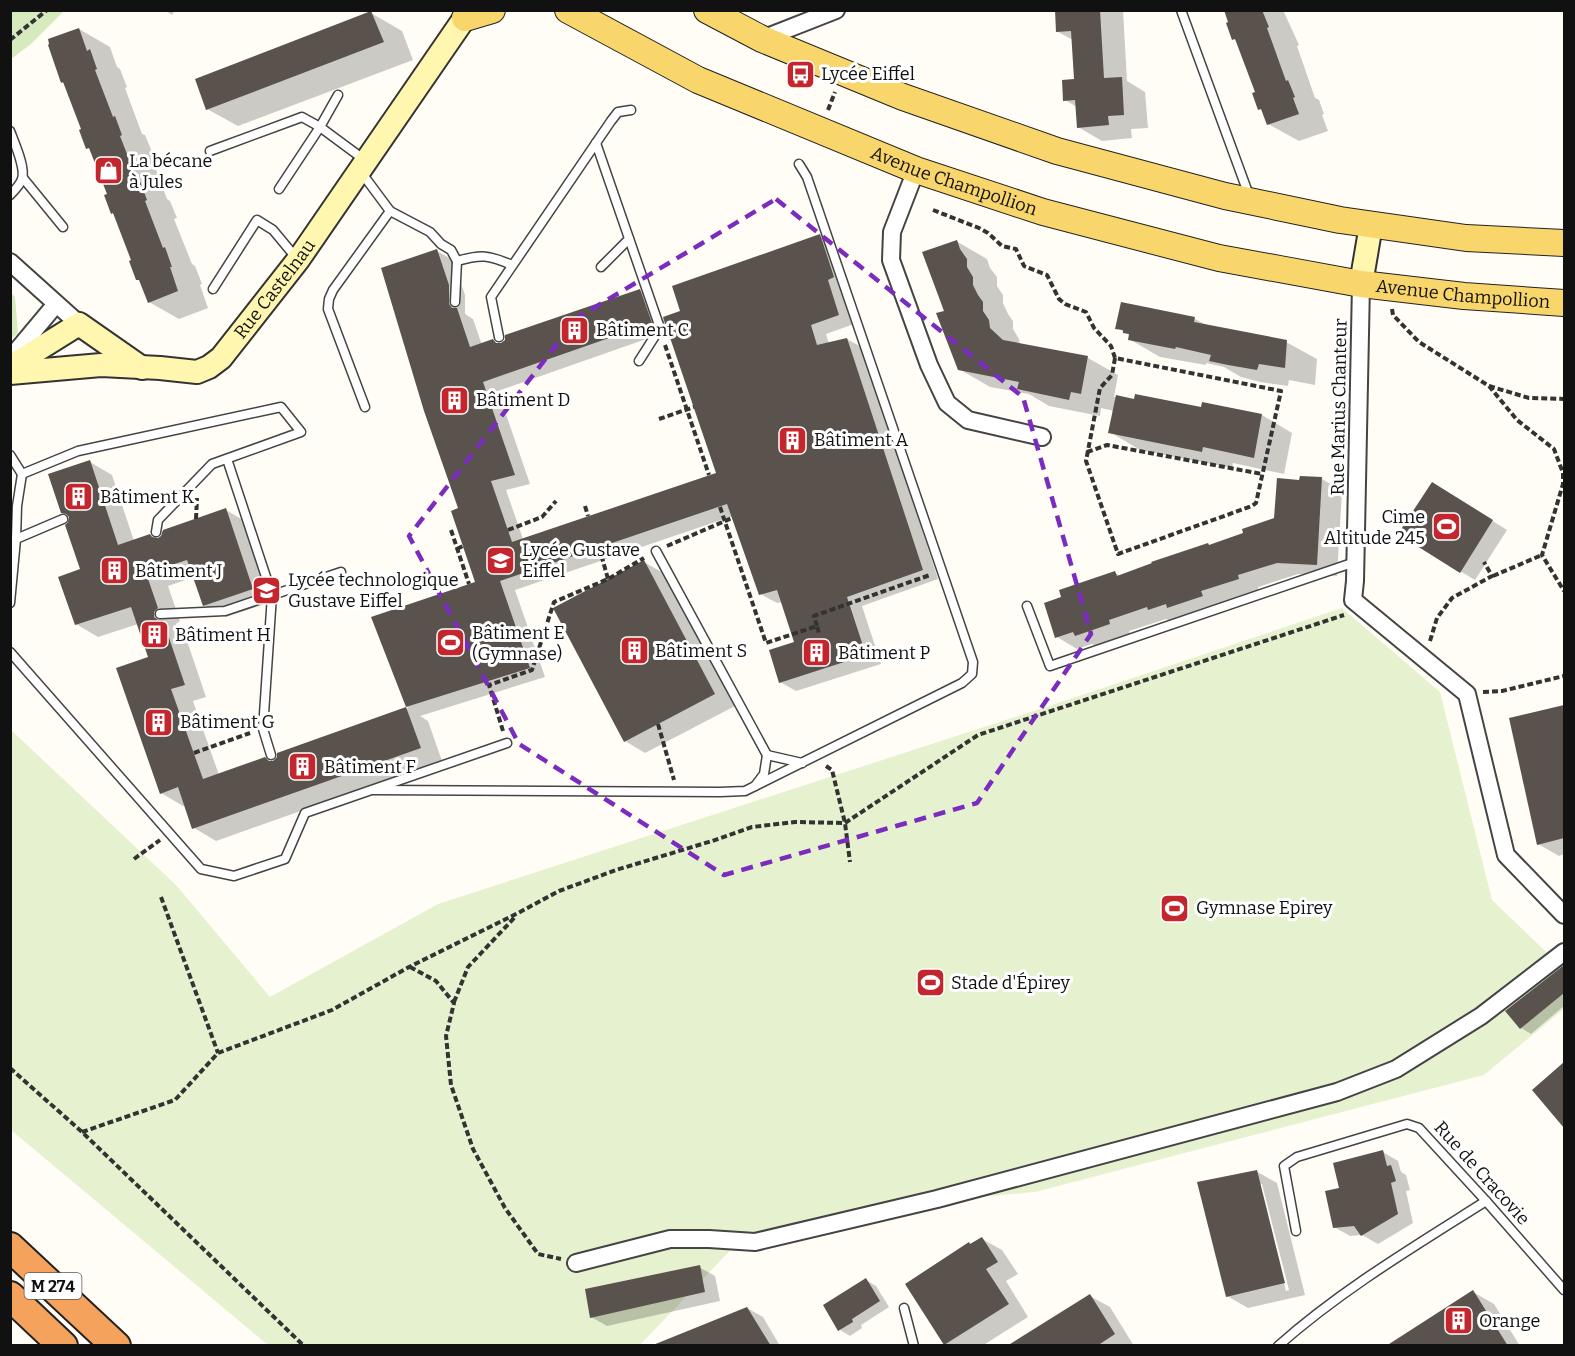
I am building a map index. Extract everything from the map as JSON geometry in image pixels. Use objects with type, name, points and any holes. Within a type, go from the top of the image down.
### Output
[{"type":"highway","name":"M 274","points":[[10,1247],[116,1346]]},
{"type":"highway","name":"M 274","points":[[10,1296],[63,1346]]},
{"type":"highway","points":[[95,1324],[122,1346]]},
{"type":"main road","points":[[466,13],[492,10]]},
{"type":"main road","name":"Avenue Champollion","points":[[568,10],[698,80],[916,170],[1044,212],[1219,258],[1361,284],[1464,296],[1564,303]]},
{"type":"main road","points":[[707,10],[762,39],[903,97],[1057,151],[1226,196],[1340,220],[1466,238],[1564,243]]},
{"type":"street","points":[[762,39],[836,10]]},
{"type":"street","name":"Rue Castelnau","points":[[10,373],[101,365],[196,372],[215,363],[298,260],[466,13]]},
{"type":"street","points":[[916,170],[892,232],[891,260],[929,365],[947,403],[968,420],[1042,437]]},
{"type":"street","name":"Avenue Champollion","points":[[1361,284],[1371,225]]},
{"type":"street","points":[[10,262],[79,324],[142,368]]},
{"type":"street","name":"Rue Marius Chanteur","points":[[1357,604],[1353,600],[1361,284]]},
{"type":"street","points":[[10,359],[56,304]]},
{"type":"street","points":[[10,367],[79,324]]},
{"type":"street","points":[[1357,604],[1467,694],[1506,855],[1564,915]]},
{"type":"street","points":[[576,1263],[670,1239],[755,1242],[937,1199],[1337,1092],[1396,1069],[1481,1016],[1563,953]]},
{"type":"lane","points":[[1181,10],[1251,201]]},
{"type":"lane","points":[[279,189],[338,95]]},
{"type":"lane","points":[[499,338],[491,297],[618,112],[631,110]]},
{"type":"lane","points":[[210,151],[302,117],[320,127],[363,165],[390,211],[430,232],[441,244],[451,250],[457,261],[455,302]]},
{"type":"lane","points":[[10,131],[23,169],[23,178],[10,195]]},
{"type":"lane","points":[[596,143],[660,328],[639,361]]},
{"type":"lane","points":[[374,790],[745,791],[962,683],[972,674],[974,662],[807,177],[798,164]]},
{"type":"lane","points":[[23,178],[63,228]]},
{"type":"lane","points":[[365,407],[328,309],[329,299],[333,290],[390,211]]},
{"type":"lane","points":[[213,289],[257,220],[273,230],[298,260]]},
{"type":"lane","points":[[601,267],[629,239]]},
{"type":"lane","points":[[457,261],[476,255],[491,257],[512,265]]},
{"type":"lane","points":[[22,474],[78,450],[281,407],[301,432],[212,464],[158,520],[156,532]]},
{"type":"lane","points":[[10,455],[22,474],[14,536],[10,603]]},
{"type":"lane","points":[[227,459],[272,595],[262,729],[271,755]]},
{"type":"lane","points":[[14,536],[63,519]]},
{"type":"lane","points":[[656,551],[767,755],[764,774],[754,787]]},
{"type":"lane","points":[[1027,606],[1050,666],[1355,562]]},
{"type":"lane","points":[[160,614],[225,611],[341,572]]},
{"type":"lane","points":[[10,652],[201,869],[234,876],[285,859],[306,813],[507,743]]},
{"type":"lane","points":[[767,755],[802,763]]},
{"type":"lane","name":"Rue de Cracovie","points":[[1296,1231],[1284,1166],[1296,1157],[1407,1124],[1419,1128],[1564,1290]]},
{"type":"lane","points":[[1278,1346],[1300,1326],[1391,1261],[1486,1201]]},
{"type":"lane","points":[[904,1308],[914,1346]]},
{"type":"path","points":[[10,40],[48,10]]},
{"type":"path","points":[[820,130],[843,72]]},
{"type":"path","points":[[933,210],[988,232],[1002,246],[1016,249],[1024,266],[1047,275],[1059,299],[1086,312],[1097,332],[1111,346],[1115,358],[1112,375],[1100,388],[1086,461],[1118,554],[1256,503],[1281,391],[1115,358]]},
{"type":"path","points":[[1387,288],[1393,315],[1419,342],[1489,386],[1529,399],[1564,399]]},
{"type":"path","points":[[660,328],[709,475]]},
{"type":"path","points":[[1489,386],[1517,420],[1554,449],[1563,473],[1563,484],[1542,555],[1564,591]]},
{"type":"path","points":[[659,419],[694,408]]},
{"type":"path","points":[[1087,452],[1107,445],[1262,474]]},
{"type":"path","points":[[508,530],[542,517],[556,501]]},
{"type":"path","points":[[585,506],[588,516]]},
{"type":"path","points":[[720,507],[766,643],[817,626]]},
{"type":"path","points":[[507,743],[489,685],[532,670],[554,602],[608,579],[656,551],[732,518]]},
{"type":"path","points":[[451,530],[469,584]]},
{"type":"path","points":[[457,549],[464,546]]},
{"type":"path","points":[[599,547],[608,579]]},
{"type":"path","points":[[1424,659],[1437,618],[1452,598],[1492,576],[1542,555]]},
{"type":"path","points":[[1484,562],[1492,576]]},
{"type":"path","points":[[819,634],[814,616],[942,571]]},
{"type":"path","points":[[81,1132],[175,1100],[218,1053],[332,1010],[409,967],[559,891],[616,870],[752,827],[795,822],[845,824],[978,735],[1344,614],[1357,604]]},
{"type":"path","points":[[1467,694],[1502,690],[1564,676]]},
{"type":"path","points":[[658,724],[678,792]]},
{"type":"path","points":[[194,753],[262,729]]},
{"type":"path","points":[[802,763],[822,764],[832,770],[845,824],[850,862]]},
{"type":"path","points":[[134,860],[169,834]]},
{"type":"path","points":[[161,897],[218,1053]]},
{"type":"path","points":[[518,913],[468,967],[454,1003],[446,1036],[451,1085],[473,1149],[505,1208],[538,1254],[576,1263]]},
{"type":"path","points":[[409,967],[436,981],[454,1003]]},
{"type":"path","points":[[10,1068],[81,1132],[304,1346]]},
{"type":"highlighted area","points":[[776,199],[1023,397],[1091,634],[977,803],[724,875],[519,744],[409,536],[577,318]]},
{"type":"green space","points":[[10,11],[64,11],[31,44],[11,59]]},
{"type":"green space","points":[[11,293],[15,297],[18,333],[11,339]]},
{"type":"green space","name":"Stade d'Épirey","points":[[1342,608],[1440,692],[1492,900],[1564,969],[1564,1009],[1484,1075],[1035,1192],[867,1207],[741,1239],[640,1345],[268,1345],[11,1130],[11,730],[176,885],[270,997],[438,904],[1046,707]]},
{"type":"building","points":[[1055,10],[1100,10],[1104,78],[1122,77],[1124,115],[1108,116],[1109,125],[1077,128],[1075,100],[1063,101],[1062,80],[1074,79],[1071,31],[1056,32]]},
{"type":"building","points":[[1224,10],[1262,10],[1286,81],[1288,80],[1295,97],[1293,98],[1299,114],[1267,125],[1261,109],[1258,110],[1252,93],[1255,92],[1235,39],[1232,40]]},
{"type":"building","points":[[371,11],[384,42],[206,110],[195,79]]},
{"type":"building","points":[[79,28],[87,51],[90,49],[97,69],[95,70],[113,117],[115,116],[122,135],[120,136],[138,182],[140,181],[147,200],[145,201],[172,267],[170,267],[178,291],[148,303],[139,280],[136,280],[129,261],[131,260],[104,195],[107,194],[89,148],[86,149],[79,130],[81,129],[48,45],[48,39]]},
{"type":"building","points":[[820,234],[834,277],[828,280],[839,315],[811,325],[817,345],[847,338],[923,570],[847,597],[866,655],[779,683],[769,650],[794,642],[777,590],[759,595],[727,504],[500,581],[530,668],[406,707],[371,617],[475,582],[451,511],[458,508],[424,411],[381,268],[437,249],[449,285],[449,304],[452,308],[457,308],[470,347],[493,339],[496,343],[501,343],[505,340],[505,335],[640,289],[652,323],[483,382],[515,475],[491,481],[512,542],[716,473],[663,317],[680,311],[672,286]]},
{"type":"building","points":[[957,240],[967,259],[973,285],[983,302],[983,311],[989,320],[990,328],[1003,340],[1088,356],[1081,394],[1071,392],[1069,400],[1017,389],[1019,382],[958,370],[936,313],[944,311],[922,252]]},
{"type":"building","points":[[1121,302],[1195,317],[1194,322],[1287,340],[1285,368],[1259,364],[1257,370],[1228,365],[1209,361],[1211,355],[1128,340],[1129,334],[1115,329]]},
{"type":"building","points":[[1135,394],[1201,407],[1202,402],[1262,414],[1254,458],[1203,447],[1202,452],[1108,433],[1116,395],[1134,399]]},
{"type":"building","points":[[90,460],[118,545],[150,534],[158,538],[163,530],[226,508],[253,589],[203,606],[187,560],[146,573],[158,608],[154,612],[154,617],[163,620],[185,685],[171,689],[203,779],[265,757],[273,761],[277,753],[406,707],[421,748],[192,829],[178,787],[160,794],[116,668],[148,657],[131,607],[75,625],[58,577],[80,569],[65,525],[69,517],[61,513],[48,474]]},
{"type":"building","points":[[1300,476],[1322,477],[1317,565],[1277,563],[1238,575],[1239,579],[1201,591],[1203,596],[1167,608],[1166,604],[1148,610],[1147,607],[1109,620],[1110,624],[1075,636],[1073,632],[1055,638],[1044,603],[1061,597],[1059,590],[1115,571],[1117,576],[1151,562],[1243,533],[1242,529],[1274,518],[1277,478],[1299,480]]},
{"type":"building","name":"Cime Altitude 245","points":[[1432,482],[1493,520],[1460,573],[1398,534]]},
{"type":"building","name":"Bâtiment S","points":[[644,560],[715,694],[624,742],[553,608]]},
{"type":"building","points":[[1564,705],[1564,838],[1537,845],[1509,718]]},
{"type":"building","points":[[1564,965],[1564,993],[1520,1029],[1505,1011]]},
{"type":"building","points":[[1564,1062],[1564,1128],[1532,1090]]},
{"type":"building","points":[[1383,1150],[1387,1166],[1391,1165],[1396,1181],[1391,1183],[1398,1214],[1361,1236],[1354,1226],[1333,1228],[1325,1191],[1339,1188],[1333,1163]]},
{"type":"building","points":[[1257,1170],[1285,1283],[1226,1297],[1197,1182]]},
{"type":"building","points":[[982,1237],[998,1262],[986,1269],[1009,1304],[944,1345],[905,1284],[969,1242],[970,1244]]},
{"type":"building","points":[[700,1265],[705,1292],[590,1318],[585,1289]]},
{"type":"building","points":[[866,1278],[880,1301],[838,1331],[823,1305]]},
{"type":"building","name":"Orange","points":[[1473,1290],[1508,1346],[1386,1346]]},
{"type":"building","points":[[1090,1294],[1115,1334],[1097,1346],[1007,1346]]},
{"type":"building","points":[[747,1307],[771,1346],[653,1346],[653,1345]]},
{"type":"place","name":"Lycée Eiffel","points":[[800,74]]},
{"type":"place","name":"La bécane à Jules","points":[[108,171]]},
{"type":"place","name":"Bâtiment C","points":[[575,330]]},
{"type":"place","name":"Bâtiment D","points":[[455,400]]},
{"type":"place","name":"Bâtiment A","points":[[793,440]]},
{"type":"place","name":"Bâtiment K","points":[[79,497]]},
{"type":"place","name":"Cime Altitude 245","points":[[1446,527]]},
{"type":"place","name":"Lycée Gustave Eiffel","points":[[501,560]]},
{"type":"place","name":"Bâtiment J","points":[[114,571]]},
{"type":"place","name":"Lycée technologique Gustave Eiffel","points":[[267,590]]},
{"type":"place","name":"Bâtiment H","points":[[154,635]]},
{"type":"place","name":"Bâtiment E (Gymnase)","points":[[451,643]]},
{"type":"place","name":"Bâtiment S","points":[[634,651]]},
{"type":"place","name":"Bâtiment P","points":[[817,653]]},
{"type":"place","name":"Bâtiment G","points":[[159,722]]},
{"type":"place","name":"Bâtiment F","points":[[303,767]]},
{"type":"place","name":"Gymnase Epirey","points":[[1175,908]]},
{"type":"place","name":"Stade d'Épirey","points":[[930,983]]},
{"type":"place","name":"Orange","points":[[1458,1321]]}]
